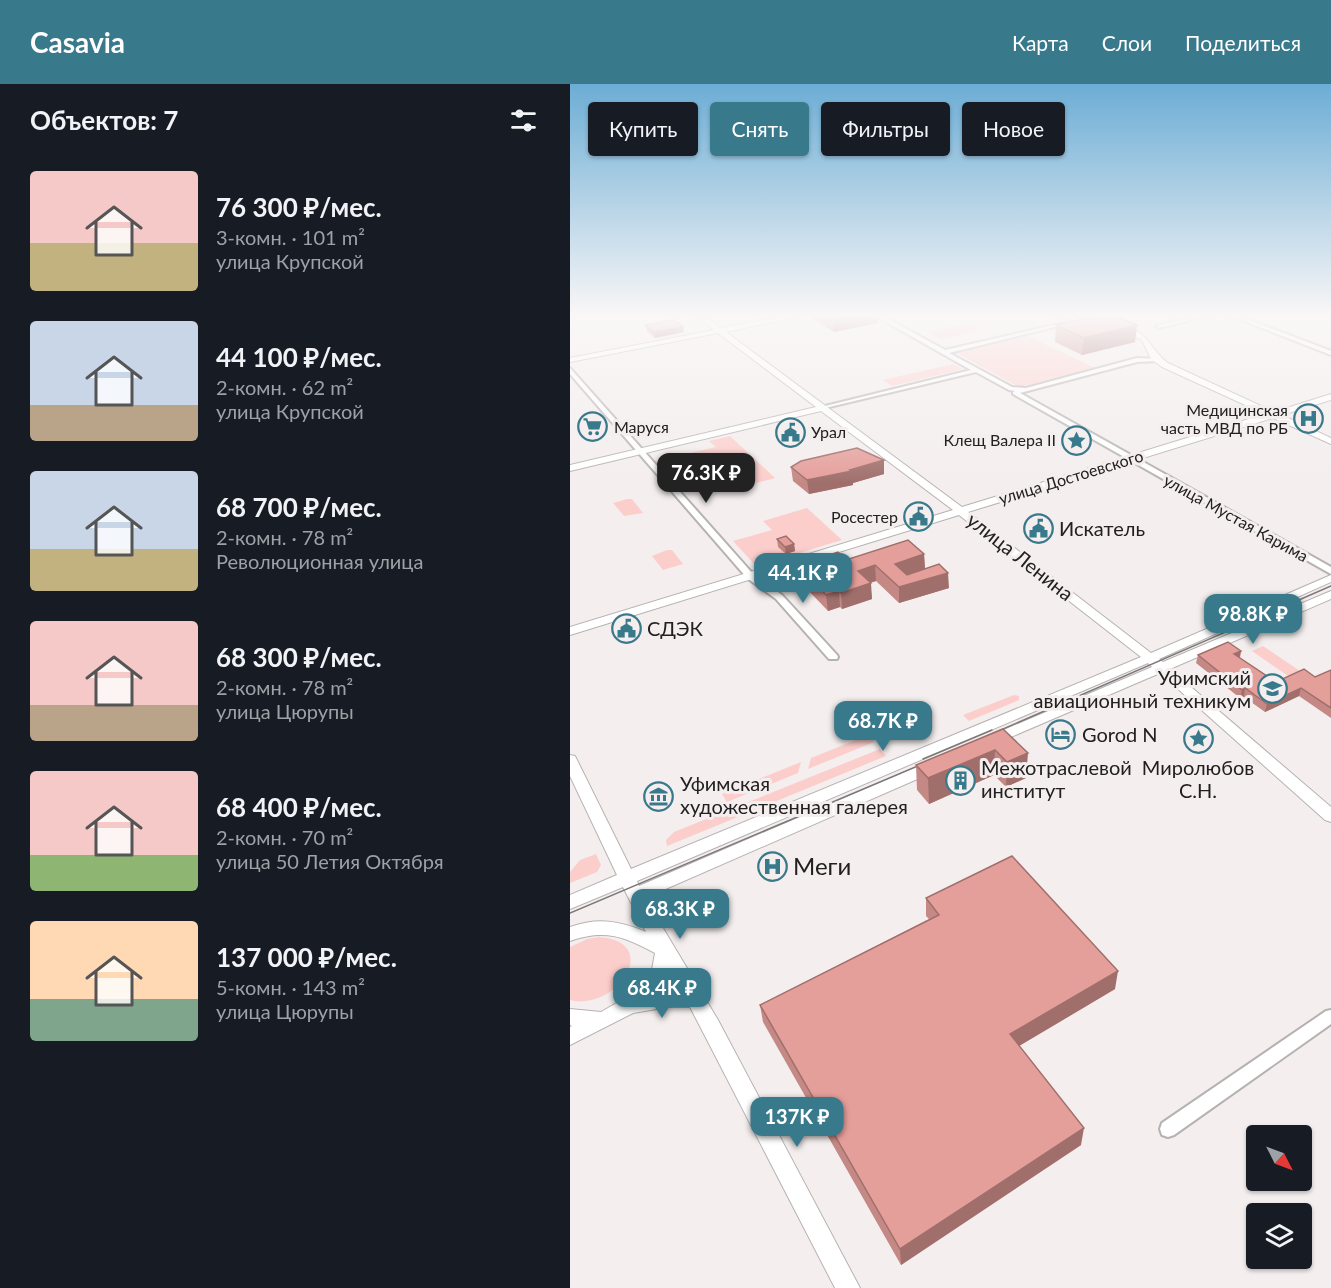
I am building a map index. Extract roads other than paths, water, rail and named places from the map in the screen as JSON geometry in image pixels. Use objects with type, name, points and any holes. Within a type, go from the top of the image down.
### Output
[{"type":"main road","name":"улица Ленина","points":[[772,370],[961,511],[1156,663],[1331,816]]},
{"type":"main road","points":[[1178,370],[1331,441]]},
{"type":"main road","name":"улица Достоевского","points":[[570,631],[1331,398]]},
{"type":"main road","points":[[570,468],[823,408]]},
{"type":"main road","points":[[638,894],[1156,663],[1331,578]]},
{"type":"main road","points":[[570,902],[1156,663],[1331,595]]},
{"type":"main road","points":[[570,760],[664,950],[711,1026],[848,1288]]},
{"type":"main road","points":[[570,934],[592,927],[622,929],[664,950]]},
{"type":"main road","points":[[629,1006],[660,973],[664,950]]},
{"type":"main road","points":[[570,1036],[629,1006],[668,999],[694,999]]},
{"type":"main road","points":[[570,1017],[600,1020]]},
{"type":"street","points":[[570,370],[750,576],[779,597],[833,657]]},
{"type":"street","points":[[823,408],[976,370]]},
{"type":"street","name":"улица Мустая Карима","points":[[977,370],[1011,389],[1020,391],[1131,459],[1331,571]]},
{"type":"street","points":[[1020,391],[1099,370]]},
{"type":"street","points":[[1168,1129],[1331,1016]]},
{"type":"tram line","points":[[987,736],[1331,586]]},
{"type":"tram line","points":[[923,759],[992,730]]},
{"type":"tram line","points":[[570,913],[932,760]]},
{"type":"place","name":"Медицинская часть МВД по РБ","points":[[1309,419]]},
{"type":"place","name":"Маруся","points":[[593,427]]},
{"type":"place","name":"Урал","points":[[790,432]]},
{"type":"place","name":"Клещ Валера II","points":[[1077,440]]},
{"type":"place","name":"Росестер","points":[[919,517]]},
{"type":"place","name":"Искатель","points":[[1038,529]]},
{"type":"place","name":"СДЭК","points":[[626,629]]},
{"type":"place","name":"Уфимский авиационный техникум","points":[[1272,689]]},
{"type":"place","name":"Gorod N","points":[[1061,735]]},
{"type":"place","name":"Миролюбов С.Н.","points":[[1198,738]]},
{"type":"place","name":"Межотраслевой институт","points":[[960,780]]},
{"type":"place","name":"Уфимская художественная галерея","points":[[659,796]]},
{"type":"place","name":"Меги","points":[[772,867]]}]
